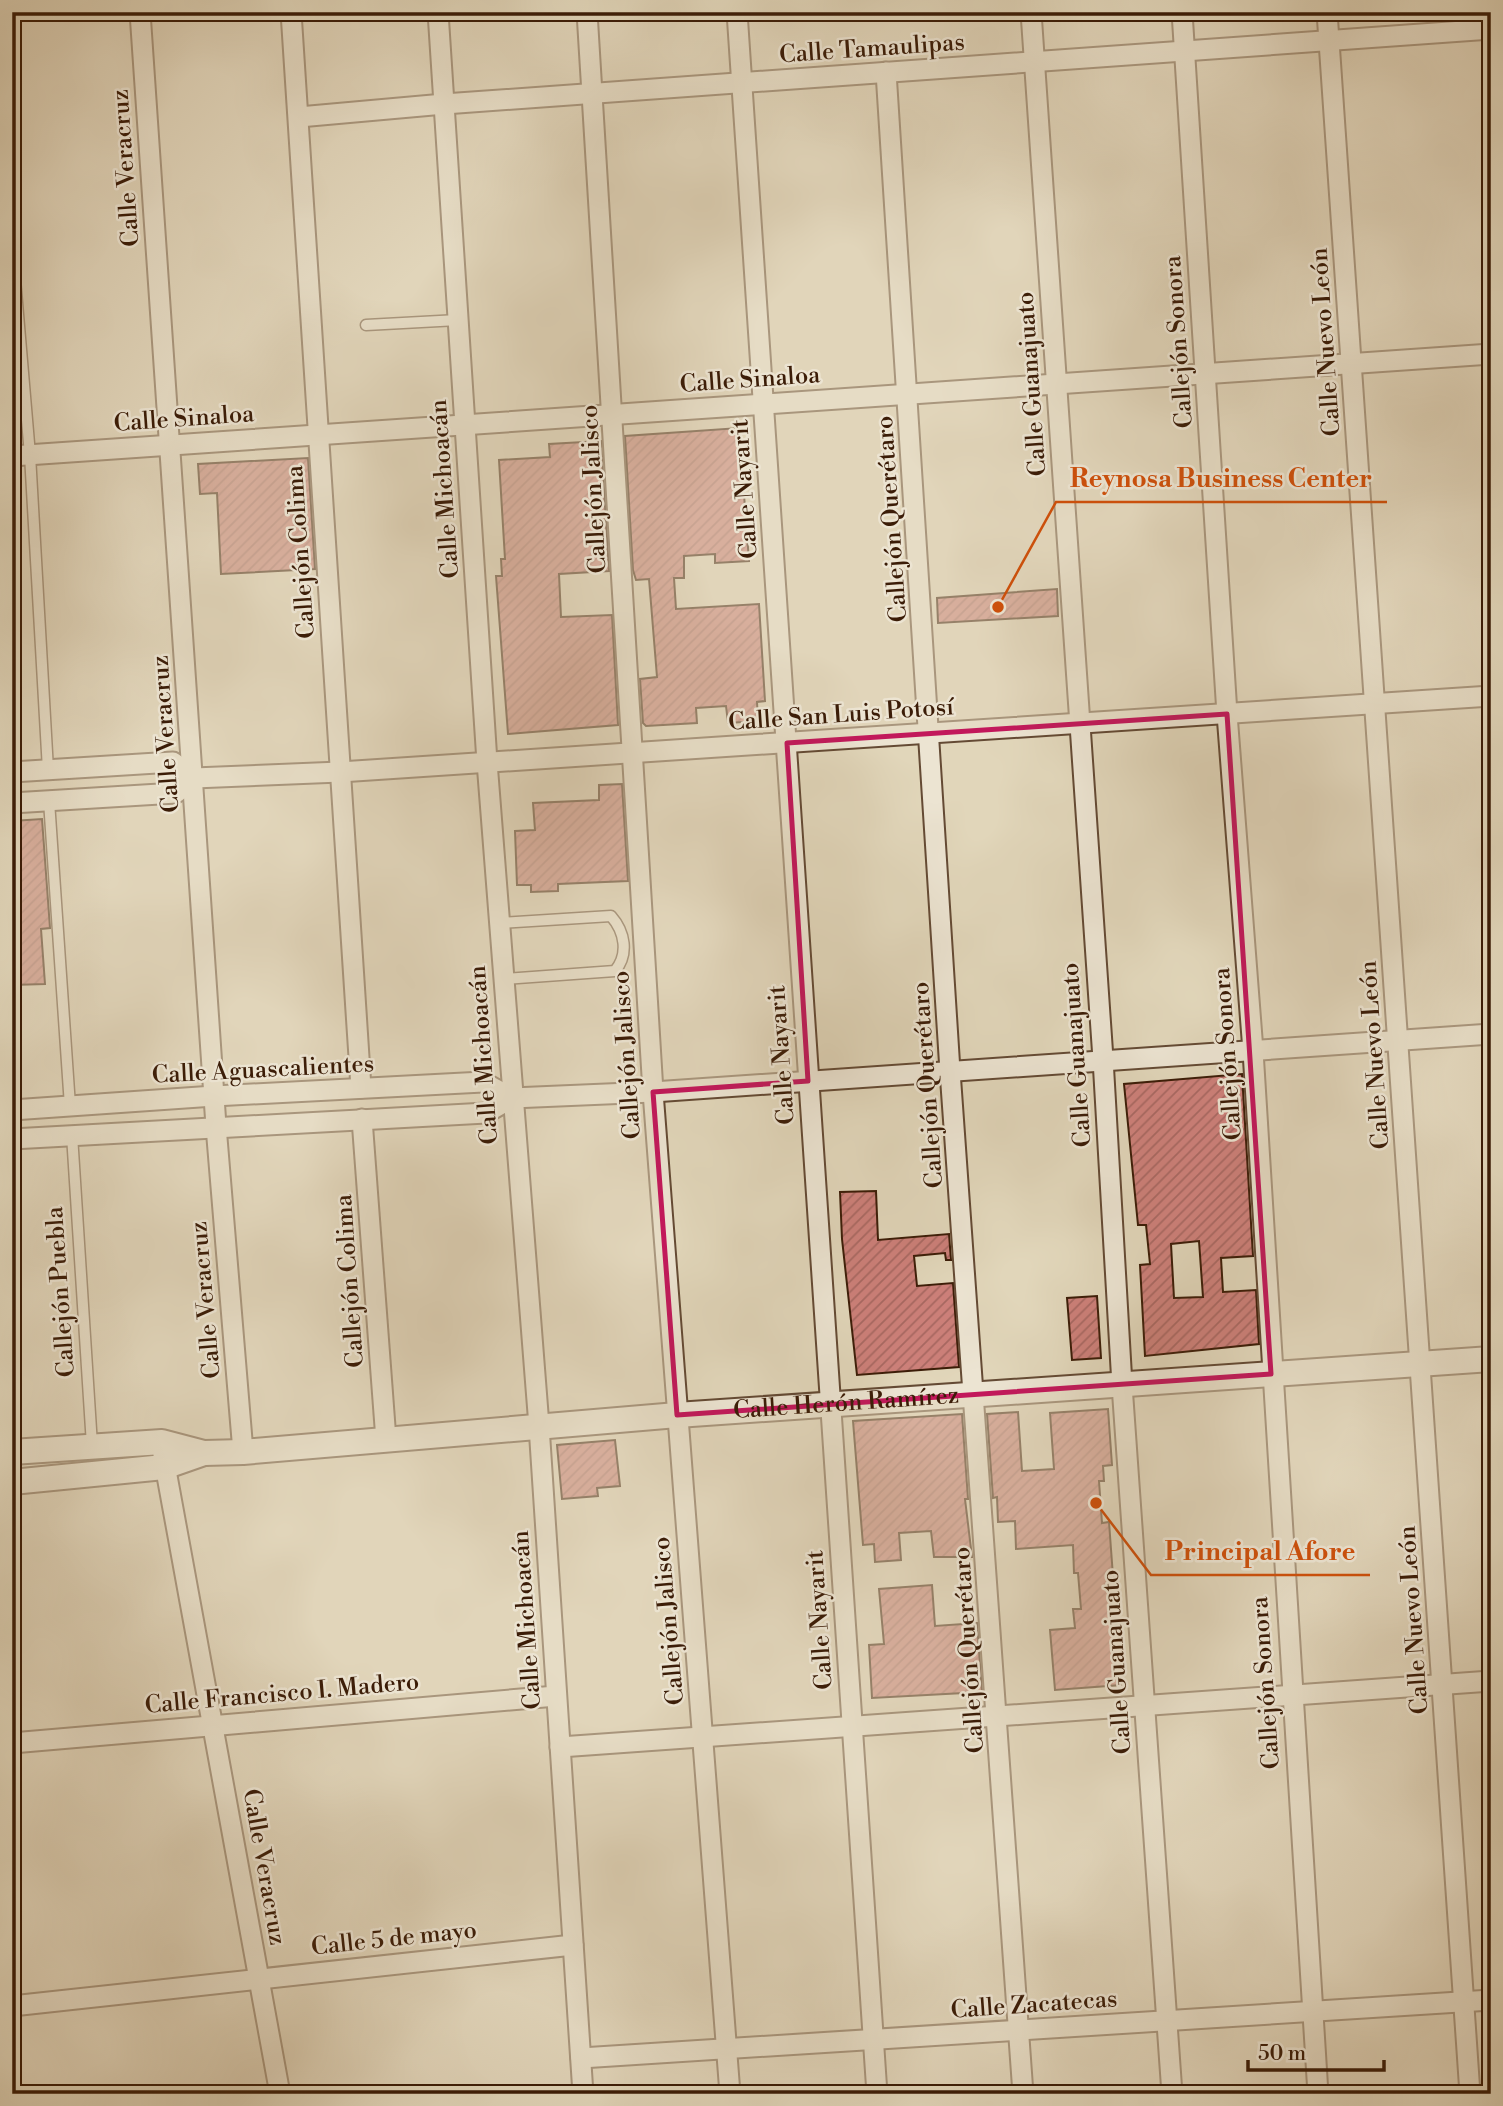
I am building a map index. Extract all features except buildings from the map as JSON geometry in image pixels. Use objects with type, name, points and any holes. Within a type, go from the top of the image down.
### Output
[{"type":"street","name":"Calle Veracruz","points":[[139,12],[216,1126],[243,1452]]},
{"type":"street","name":"Callejón Colima","points":[[291,12],[361,1088]]},
{"type":"street","name":"Calle Michoacán","points":[[438,12],[487,762],[539,1426],[583,2094]]},
{"type":"street","name":"Callejón Jalisco","points":[[587,12],[614,414],[653,1092],[730,2094]]},
{"type":"street","name":"Calle Nayarit","points":[[737,12],[877,2094]]},
{"type":"street","name":"Calle Guanajuato","points":[[1031,12],[1172,2094]]},
{"type":"street","name":"Callejón Sonora","points":[[1182,12],[1227,714],[1253,1051],[1291,1695],[1318,2094]]},
{"type":"street","name":"Calle Nuevo León","points":[[1327,12],[1470,2094]]},
{"type":"street","name":"Calle Tamaulipas","points":[[299,117],[444,104],[1491,29]]},
{"type":"street","name":"Callejón Querétaro","points":[[886,72],[931,733],[950,1071],[1021,2031],[1023,2094]]},
{"type":"street","name":"Calle Sinaloa","points":[[21,456],[1491,354]]},
{"type":"street","name":"Calle San Luis Potosí","points":[[12,803],[176,793],[194,778],[340,772],[1491,696]]},
{"type":"street","name":"Calle San Luis Potosí","points":[[12,772],[173,762],[194,778]]},
{"type":"street","name":"Calle Aguascalientes","points":[[12,1139],[486,1113],[512,1098],[653,1092],[1491,1034]]},
{"type":"street","name":"Calle Aguascalientes","points":[[12,1110],[483,1082],[512,1098]]},
{"type":"street","name":"Callejón Colima","points":[[362,1119],[386,1440]]},
{"type":"street","name":"Calle Herón Ramírez","points":[[12,1452],[162,1442],[204,1453],[243,1452],[677,1415],[1491,1359]]},
{"type":"street","name":"Calle Veracruz","points":[[162,1442],[164,1467],[280,2094]]},
{"type":"street","name":"Calle Herón Ramírez","points":[[12,1482],[164,1467],[204,1453]]},
{"type":"street","points":[[560,1747],[1491,1681]]},
{"type":"street","name":"Calle Francisco I. Madero","points":[[12,1743],[556,1696]]},
{"type":"street","name":"Calle 5 de mayo","points":[[12,2006],[573,1945]]},
{"type":"street","name":"Calle Zacatecas","points":[[580,2058],[1491,2000]]},
{"type":"lane","points":[[12,244],[21,456],[48,770]]},
{"type":"lane","points":[[366,325],[458,320]]},
{"type":"lane","points":[[49,801],[70,1106]]},
{"type":"lane","points":[[499,923],[611,916],[620,926],[624,942],[622,962],[615,971],[503,979]]},
{"type":"lane","name":"Callejón Puebla","points":[[72,1135],[92,1445]]},
{"type":"highlighted area","points":[[1227,714],[1271,1374],[677,1415],[653,1092],[808,1081],[787,743]]},
{"type":"place","name":"Reynosa Business Center","points":[[998,607]]},
{"type":"place","name":"Principal Afore","points":[[1096,1503]]}]
